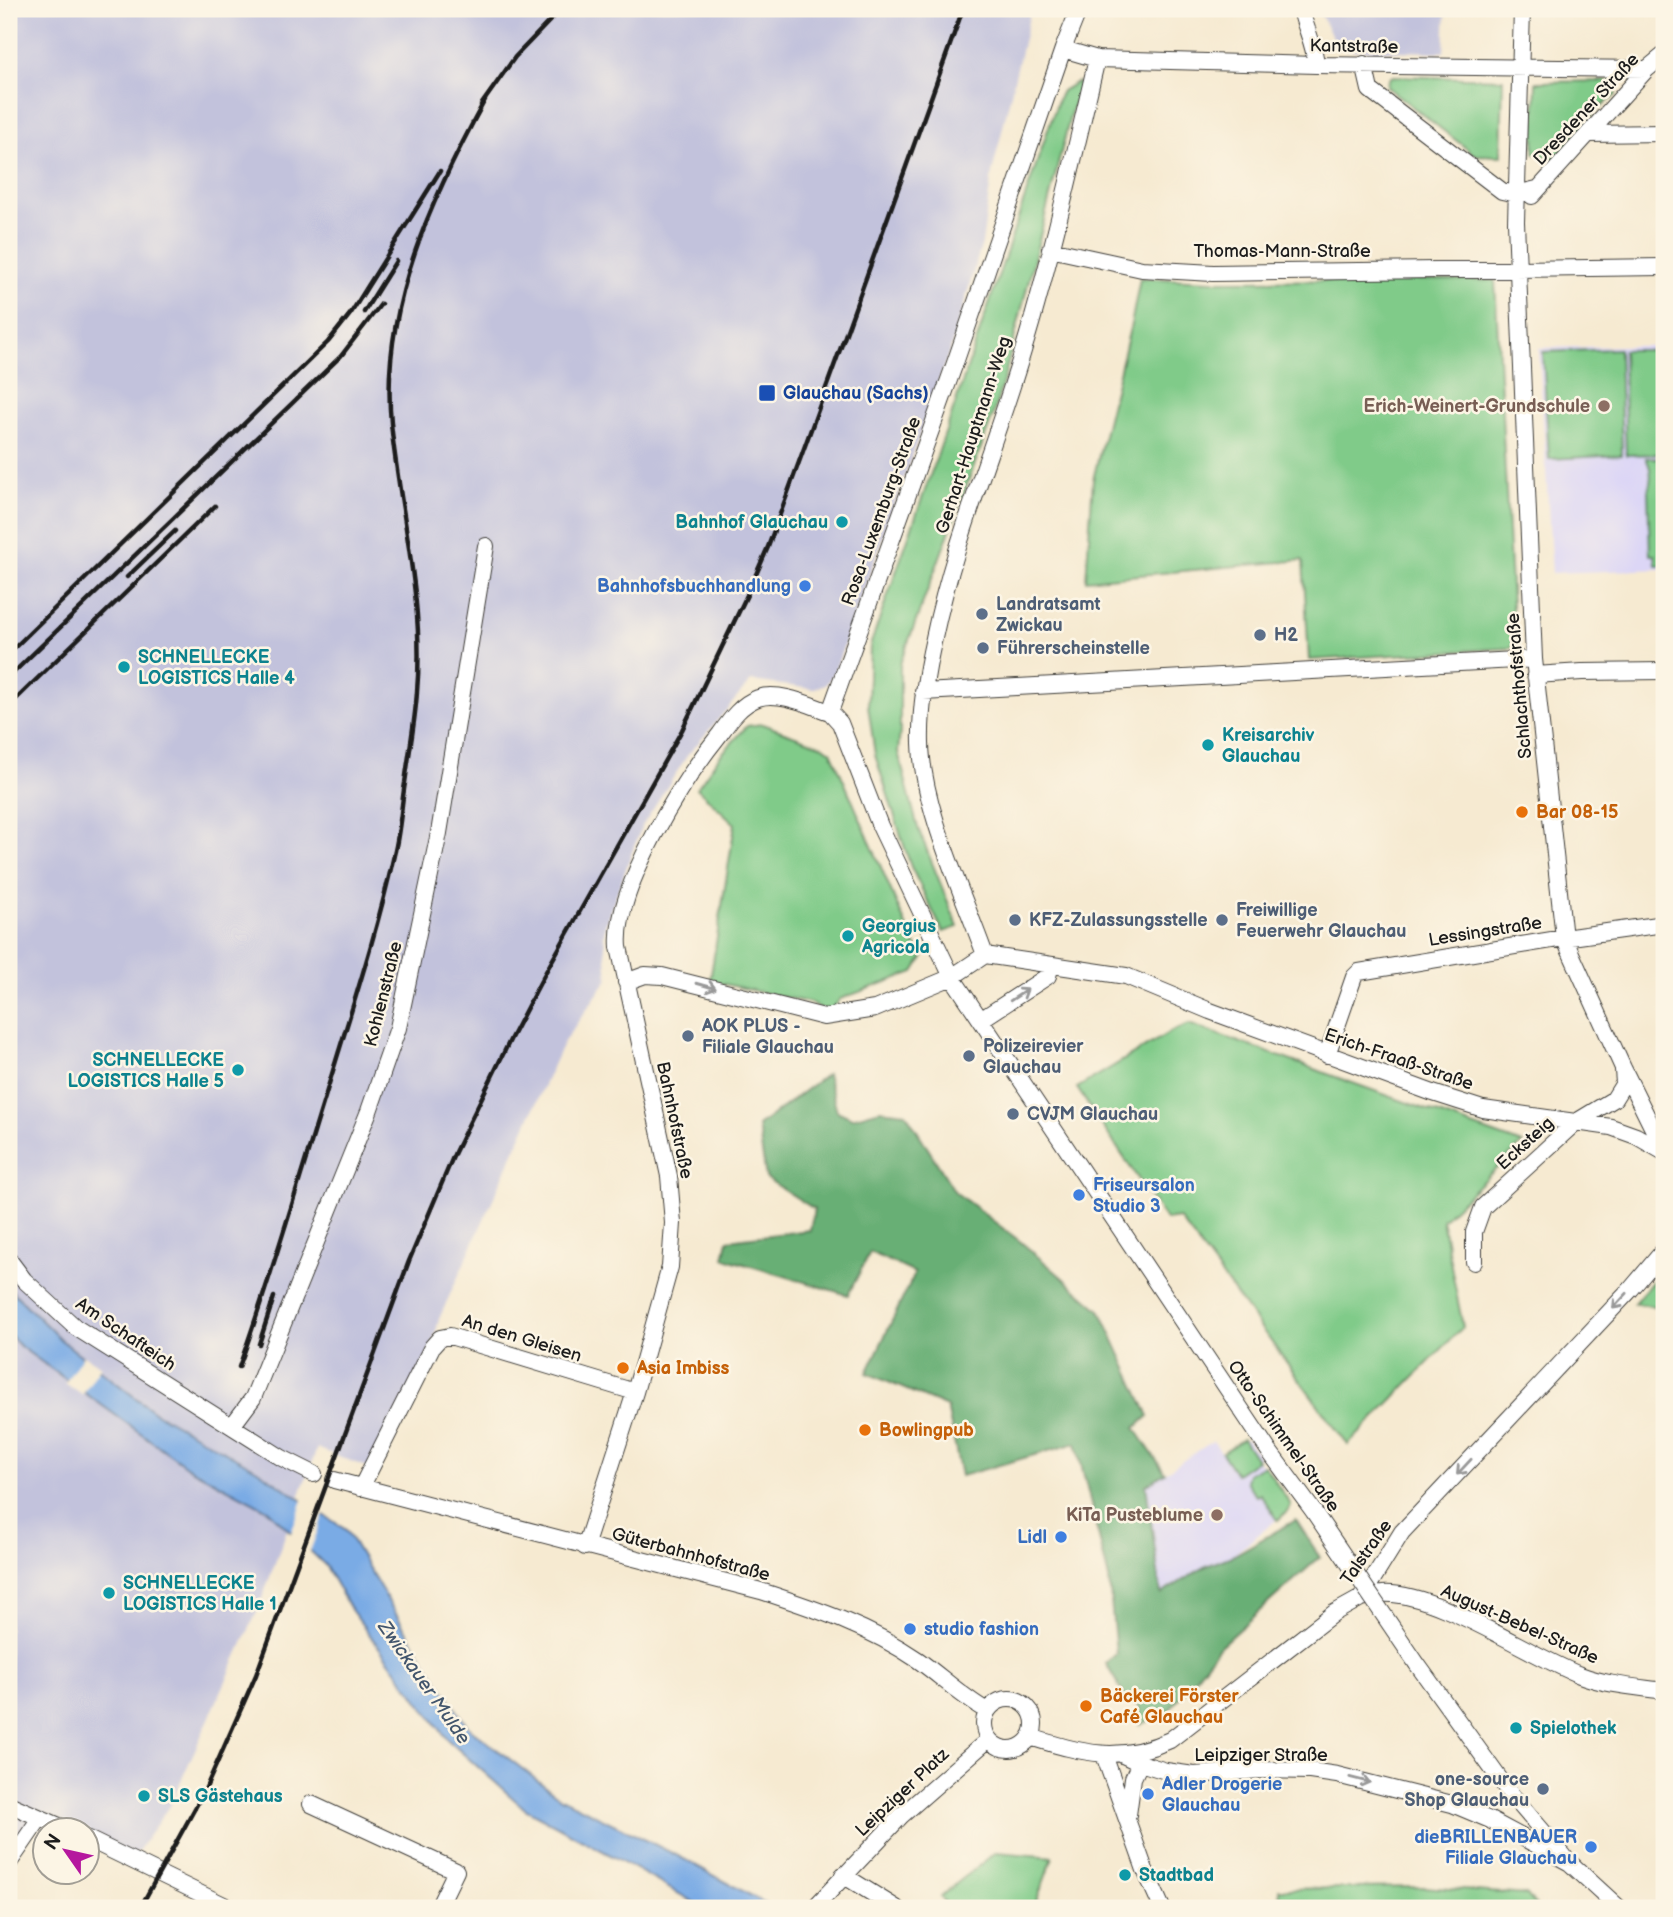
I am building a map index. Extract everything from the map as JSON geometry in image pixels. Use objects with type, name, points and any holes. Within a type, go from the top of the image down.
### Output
[{"type":"street","name":"Rosa-Luxemburg-Straße","points":[[830,712],[960,350],[1063,49],[1080,9]]},
{"type":"street","points":[[1301,9],[1303,22],[1315,52],[1316,65]]},
{"type":"street","name":"Schlachthofstraße","points":[[1522,9],[1516,222],[1534,659],[1564,938],[1664,1152]]},
{"type":"street","name":"Kantstraße","points":[[1063,49],[1097,59],[1647,69]]},
{"type":"street","name":"Dresdener Straße","points":[[1516,222],[1537,189],[1647,69],[1664,55]]},
{"type":"street","name":"Gerhart-Hauptmann-Weg","points":[[985,955],[938,826],[925,781],[921,743],[923,692],[945,587],[1013,384],[1097,59]]},
{"type":"street","points":[[1364,64],[1370,90],[1502,191],[1516,194]]},
{"type":"street","points":[[1589,134],[1664,133]]},
{"type":"street","name":"Dresdener Straße","points":[[1516,194],[1537,189]]},
{"type":"street","name":"Thomas-Mann-Straße","points":[[1050,249],[1142,269],[1213,273],[1664,267]]},
{"type":"street","name":"Kohlenstraße","points":[[232,1426],[253,1398],[369,1111],[398,1028],[439,833],[486,546]]},
{"type":"street","points":[[923,692],[1534,659]]},
{"type":"street","points":[[1535,676],[1582,672],[1664,671]]},
{"type":"street","name":"Bahnhofstraße","points":[[585,1547],[635,1392],[670,1267],[673,1223],[668,1175],[618,933],[642,860],[654,833],[687,779],[746,704],[760,697],[791,699],[830,712]]},
{"type":"street","points":[[830,712],[840,723],[880,826],[951,976]]},
{"type":"street","name":"Lessingstraße","points":[[1327,1055],[1354,977],[1359,972],[1664,924]]},
{"type":"street","points":[[626,982],[645,975],[662,975],[824,1017],[875,1009],[951,976],[985,955]]},
{"type":"street","name":"Erich-Fraaß-Straße","points":[[985,955],[1126,976],[1327,1055],[1483,1109],[1611,1127],[1636,1136],[1664,1152]]},
{"type":"street","points":[[982,1020],[1048,976],[1051,965]]},
{"type":"street","name":"Otto-Schimmel-Straße","points":[[951,976],[1269,1451],[1314,1512],[1417,1664],[1509,1791],[1570,1863]]},
{"type":"street","name":"Ecksteig","points":[[1474,1262],[1474,1232],[1483,1207],[1576,1122],[1614,1099],[1625,1083],[1623,1068]]},
{"type":"street","name":"Talstraße","points":[[1030,1737],[1066,1748],[1104,1755],[1149,1750],[1170,1740],[1334,1613],[1361,1598],[1402,1532],[1631,1290],[1664,1250]]},
{"type":"street","name":"Am Schafteich","points":[[9,1260],[24,1280],[75,1327],[282,1458],[314,1474]]},
{"type":"street","name":"An den Gleisen","points":[[362,1488],[432,1347],[440,1338],[450,1336],[635,1392]]},
{"type":"street","name":"Güterbahnhofstraße","points":[[334,1480],[761,1591],[819,1610],[854,1624],[918,1660],[968,1700],[987,1711]]},
{"type":"street","name":"August-Bebel-Straße","points":[[1361,1598],[1384,1594],[1409,1597],[1450,1612],[1580,1675],[1664,1691]]},
{"type":"street","points":[[998,1701],[1020,1701],[1027,1706],[1034,1721],[1030,1737],[1025,1743],[1010,1749],[995,1744],[989,1739],[984,1725],[987,1711],[998,1701]]},
{"type":"street","name":"Leipziger Platz","points":[[814,1908],[843,1875],[935,1785],[989,1739]]},
{"type":"street","points":[[1104,1755],[1145,1870],[1162,1908]]},
{"type":"street","name":"Leipziger Straße","points":[[1123,1755],[1166,1771],[1194,1775],[1260,1770],[1337,1774],[1452,1804],[1490,1820],[1570,1863],[1619,1908]]},
{"type":"street","points":[[1127,1821],[1133,1778],[1140,1763]]},
{"type":"street","points":[[9,1804],[33,1815]]},
{"type":"street","points":[[311,1804],[456,1871],[438,1908]]},
{"type":"street","points":[[9,1863],[32,1830]]},
{"type":"street","points":[[102,1846],[230,1908]]},
{"type":"street","points":[[843,1875],[896,1908]]},
{"type":"shaded area","points":[[9,9],[1031,9],[992,173],[982,243],[952,344],[834,673],[826,684],[814,689],[751,681],[687,756],[641,828],[605,925],[608,979],[563,1043],[439,1319],[432,1347],[371,1469],[317,1448],[257,1612],[171,1803],[132,1860],[102,1846],[102,1815],[32,1815],[32,1830],[9,1862]]},
{"type":"shaded area","points":[[1318,9],[1446,9],[1444,52],[1345,50],[1331,35]]},
{"type":"shaded area","name":"Erich-Weinert-Grundschule","points":[[1664,346],[1664,569],[1552,573],[1539,348]]},
{"type":"shaded area","name":"KiTa Pusteblume","points":[[1243,1439],[1248,1440],[1259,1456],[1257,1460],[1264,1465],[1291,1505],[1289,1510],[1233,1555],[1204,1567],[1161,1594],[1146,1485],[1213,1441],[1222,1453]]},
{"type":"green space","points":[[1392,76],[1503,79],[1501,156],[1475,155],[1387,87]]},
{"type":"green space","points":[[1611,81],[1616,95],[1597,110],[1554,159],[1534,153],[1536,82]]},
{"type":"green space","points":[[1077,82],[1082,85],[1072,109],[993,415],[900,664],[898,752],[918,828],[958,927],[943,932],[911,867],[875,755],[868,705],[870,646],[1059,97],[1062,91]]},
{"type":"green space","points":[[1140,278],[1213,281],[1495,280],[1514,644],[1511,648],[1309,660],[1303,560],[1086,580],[1093,480]]},
{"type":"green space","points":[[1619,349],[1622,455],[1549,459],[1543,352]]},
{"type":"green space","points":[[1623,350],[1664,350],[1664,454],[1626,455]]},
{"type":"green space","points":[[1646,458],[1664,458],[1664,565],[1656,565],[1655,555],[1650,555],[1648,491],[1651,474]]},
{"type":"green space","points":[[762,724],[831,751],[914,944],[924,956],[914,972],[840,999],[829,1013],[811,1003],[710,981],[735,824],[697,788],[719,757],[747,726]]},
{"type":"green space","points":[[1189,1024],[1522,1144],[1442,1220],[1463,1327],[1348,1445],[1179,1218],[1166,1220],[1077,1088],[1172,1031]]},
{"type":"green space","points":[[827,1074],[837,1111],[852,1118],[880,1110],[906,1113],[955,1192],[1021,1242],[1100,1310],[1149,1416],[1135,1428],[1165,1473],[1146,1485],[1161,1594],[1204,1567],[1234,1555],[1296,1520],[1320,1557],[1220,1646],[1168,1712],[1140,1725],[1139,1706],[1127,1700],[1106,1664],[1116,1654],[1109,1579],[1076,1443],[961,1476],[947,1407],[867,1373],[915,1273],[870,1252],[848,1295],[724,1258],[728,1240],[810,1230],[814,1209],[766,1178],[758,1126]]},
{"type":"green space","points":[[1664,1268],[1664,1308],[1634,1303]]},
{"type":"green space","points":[[1243,1439],[1257,1460],[1236,1474],[1222,1453]]},
{"type":"green space","points":[[1264,1465],[1291,1505],[1278,1520],[1260,1494],[1256,1496],[1246,1481],[1248,1474]]},
{"type":"green space","points":[[996,1852],[1053,1857],[1036,1902],[1039,1908],[947,1908],[941,1896]]},
{"type":"green space","points":[[1424,1887],[1527,1895],[1538,1908],[1281,1908],[1279,1889]]},
{"type":"water","name":"Zwickauer Mulde","points":[[9,1288],[61,1340],[154,1412],[256,1469],[346,1530],[468,1727],[559,1797],[680,1857],[774,1908],[704,1908],[525,1809],[448,1740],[349,1607],[326,1566],[268,1510],[189,1468],[21,1347],[9,1334]]},
{"type":"pier","points":[[83,1355],[101,1366],[82,1395],[65,1383]]},
{"type":"pier","points":[[304,1497],[325,1511],[309,1554],[290,1536]]},
{"type":"railway","points":[[481,105],[515,57],[561,9]]},
{"type":"railway","points":[[140,1908],[205,1790],[256,1675],[409,1261],[455,1152],[544,975],[682,730],[768,547],[963,9]]},
{"type":"railway","points":[[239,1367],[362,977],[396,846],[415,715],[419,658],[415,590],[391,423],[390,380],[394,338],[402,296],[429,214],[486,98]]},
{"type":"railway","points":[[9,653],[328,342],[351,313],[440,171]]},
{"type":"railway","points":[[364,312],[396,261]]},
{"type":"railway","points":[[9,677],[341,356],[381,304]]},
{"type":"railway","points":[[9,706],[215,506]]},
{"type":"railway","points":[[127,577],[175,531]]},
{"type":"railway","points":[[259,1344],[274,1297]]},
{"type":"place","name":"Glauchau (Sachs)","points":[[767,393]]},
{"type":"place","name":"Erich-Weinert-Grundschule","points":[[1604,406]]},
{"type":"place","name":"Bahnhof Glauchau","points":[[842,522]]},
{"type":"place","name":"Bahnhofsbuchhandlung","points":[[805,586]]},
{"type":"place","name":"Landratsamt Zwickau","points":[[982,614]]},
{"type":"place","name":"H2","points":[[1260,635]]},
{"type":"place","name":"Führerscheinstelle","points":[[983,648]]},
{"type":"place","name":"SCHNELLECKE LOGISTICS Halle 4","points":[[124,667]]},
{"type":"place","name":"Kreisarchiv Glauchau","points":[[1208,745]]},
{"type":"place","name":"Bar 08-15","points":[[1522,812]]},
{"type":"place","name":"KFZ-Zulassungsstelle","points":[[1015,920]]},
{"type":"place","name":"Freiwillige Feuerwehr Glauchau","points":[[1222,920]]},
{"type":"place","name":"Georgius Agricola","points":[[848,936]]},
{"type":"place","name":"AOK PLUS - Filiale Glauchau","points":[[688,1036]]},
{"type":"place","name":"Polizeirevier Glauchau","points":[[969,1056]]},
{"type":"place","name":"SCHNELLECKE LOGISTICS Halle 5","points":[[238,1070]]},
{"type":"place","name":"CVJM Glauchau","points":[[1013,1114]]},
{"type":"place","name":"Friseursalon Studio 3","points":[[1079,1195]]},
{"type":"place","name":"Asia Imbiss","points":[[623,1368]]},
{"type":"place","name":"Bowlingpub","points":[[865,1430]]},
{"type":"place","name":"KiTa Pusteblume","points":[[1217,1515]]},
{"type":"place","name":"Lidl","points":[[1061,1537]]},
{"type":"place","name":"SCHNELLECKE LOGISTICS Halle 1","points":[[109,1593]]},
{"type":"place","name":"studio fashion","points":[[910,1629]]},
{"type":"place","name":"Bäckerei Förster Café Glauchau","points":[[1086,1706]]},
{"type":"place","name":"Spielothek","points":[[1516,1728]]},
{"type":"place","name":"one-source Shop Glauchau","points":[[1543,1789]]},
{"type":"place","name":"Adler Drogerie Glauchau","points":[[1148,1794]]},
{"type":"place","name":"SLS Gästehaus","points":[[144,1796]]},
{"type":"place","name":"dieBRILLENBAUER Filiale Glauchau","points":[[1591,1847]]},
{"type":"place","name":"Stadtbad","points":[[1125,1875]]}]
